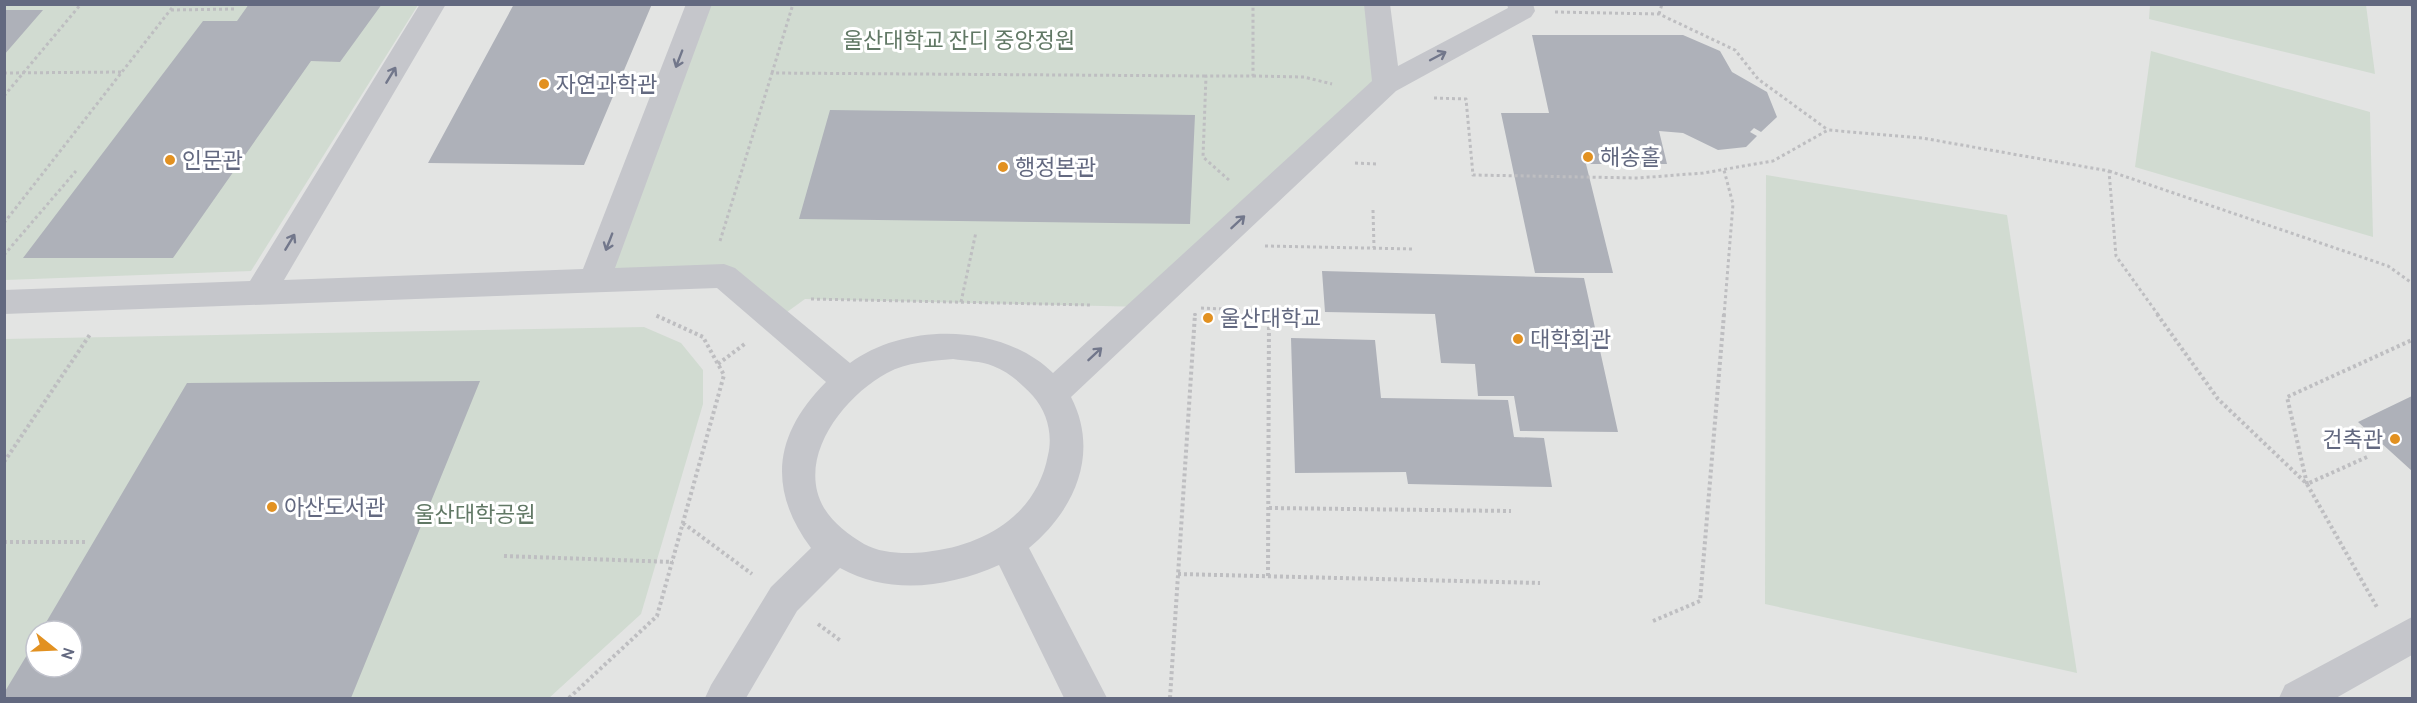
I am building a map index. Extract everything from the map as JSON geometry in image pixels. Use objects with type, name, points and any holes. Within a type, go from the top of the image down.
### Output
[{"type":"street","points":[[260,292],[433,4]]},
{"type":"street","points":[[595,280],[699,4]]},
{"type":"street","points":[[1377,4],[1380,90]]},
{"type":"street","points":[[1052,394],[1380,90],[1521,8]]},
{"type":"street","points":[[4,302],[724,276],[849,382]]},
{"type":"street","points":[[953,346],[995,352],[1031,371],[1052,394],[1067,430],[1066,465],[1051,500],[1024,531],[987,555],[942,569],[898,570],[857,559],[825,537],[804,507],[798,468],[808,430],[832,395],[867,368],[909,351],[953,346]]},
{"type":"street","points":[[1007,542],[1083,696],[1087,699]]},
{"type":"street","points":[[725,699],[784,599],[838,546]]},
{"type":"street","points":[[2299,699],[2344,689],[2405,639]]},
{"type":"path","points":[[4,96],[81,4]]},
{"type":"path","points":[[4,223],[175,4]]},
{"type":"path","points":[[710,276],[794,4]]},
{"type":"path","points":[[1253,4],[1253,76]]},
{"type":"path","points":[[1659,14],[1662,4]]},
{"type":"path","points":[[2412,4],[2412,10]]},
{"type":"path","points":[[1521,8],[1659,14],[1735,50],[1758,78],[1828,130],[1922,138],[2109,171],[2388,266],[2412,283]]},
{"type":"path","points":[[171,10],[236,9]]},
{"type":"path","points":[[4,73],[122,72]]},
{"type":"path","points":[[772,73],[1304,77],[1380,90]]},
{"type":"path","points":[[1206,76],[1203,158],[1257,204]]},
{"type":"path","points":[[1466,99],[1473,175],[1638,178],[1724,170],[1773,161],[1828,130]]},
{"type":"path","points":[[1346,163],[1377,164]]},
{"type":"path","points":[[1653,621],[1700,601],[1733,204],[1724,170]]},
{"type":"path","points":[[4,255],[76,171]]},
{"type":"path","points":[[2109,171],[2116,256],[2218,399],[2307,484],[2405,639]]},
{"type":"path","points":[[1373,210],[1374,248]]},
{"type":"path","points":[[961,302],[976,232]]},
{"type":"path","points":[[1259,246],[1414,249]]},
{"type":"path","points":[[1170,699],[1196,308],[1269,310],[1268,576]]},
{"type":"path","points":[[568,699],[657,616],[724,375],[703,338],[654,315],[645,315]]},
{"type":"path","points":[[4,462],[93,330]]},
{"type":"path","points":[[2307,484],[2287,397],[2412,340]]},
{"type":"path","points":[[2307,484],[2367,457]]},
{"type":"path","points":[[1269,508],[1511,511]]},
{"type":"path","points":[[4,542],[88,542]]},
{"type":"path","points":[[504,556],[673,561]]},
{"type":"path","points":[[1178,574],[1540,583]]},
{"type":"shaded area","name":"울산대학교","points":[[4,5],[2412,5],[2412,698],[5,698]]},
{"type":"green space","points":[[4,5],[418,5],[251,271],[5,280]]},
{"type":"green space","name":"울산대학교 잔디 중앙정원","points":[[699,5],[1377,5],[1386,84],[1146,307],[805,299],[776,320],[724,276],[595,280]]},
{"type":"green space","points":[[2150,5],[2366,5],[2375,74],[2149,19]]},
{"type":"green space","points":[[2151,51],[2370,112],[2373,237],[2135,167]]},
{"type":"green space","points":[[1766,175],[2007,215],[2077,673],[1765,604]]},
{"type":"green space","name":"울산대학공원","points":[[644,327],[681,343],[703,370],[703,404],[641,614],[549,698],[5,698],[4,339]]},
{"type":"building","name":"인문관","points":[[249,4],[382,4],[340,62],[311,61],[173,258],[23,258],[203,21],[237,21]]},
{"type":"building","name":"자연과학관","points":[[514,4],[652,4],[584,165],[428,163]]},
{"type":"building","points":[[4,10],[43,10],[4,55]]},
{"type":"building","name":"해송홀","points":[[1532,35],[1683,35],[1720,51],[1732,72],[1767,92],[1777,117],[1761,132],[1754,128],[1750,132],[1757,136],[1746,147],[1718,150],[1683,133],[1659,131],[1667,164],[1586,164],[1613,273],[1535,273],[1501,113],[1549,113]]},
{"type":"building","name":"행정본관","points":[[830,110],[1195,115],[1190,224],[799,219]]},
{"type":"building","name":"대학회관","points":[[1322,271],[1584,278],[1618,432],[1520,431],[1514,396],[1478,396],[1475,364],[1441,363],[1435,314],[1325,312]]},
{"type":"building","points":[[1291,338],[1375,340],[1381,398],[1508,400],[1514,437],[1544,438],[1552,487],[1408,484],[1406,472],[1295,473]]},
{"type":"building","name":"아산도서관","points":[[480,381],[351,698],[4,698],[4,693],[24,660],[24,679],[84,679],[84,619],[48,619],[187,383]]},
{"type":"building","name":"건축관","points":[[2412,396],[2412,471],[2358,422]]},
{"type":"place","name":"자연과학관","points":[[544,84]]},
{"type":"place","name":"해송홀","points":[[1588,157]]},
{"type":"place","name":"인문관","points":[[170,160]]},
{"type":"place","name":"행정본관","points":[[1003,167]]},
{"type":"place","name":"울산대학교","points":[[1208,318]]},
{"type":"place","name":"대학회관","points":[[1518,339]]},
{"type":"place","name":"건축관","points":[[2395,439]]},
{"type":"place","name":"아산도서관","points":[[272,507]]}]
